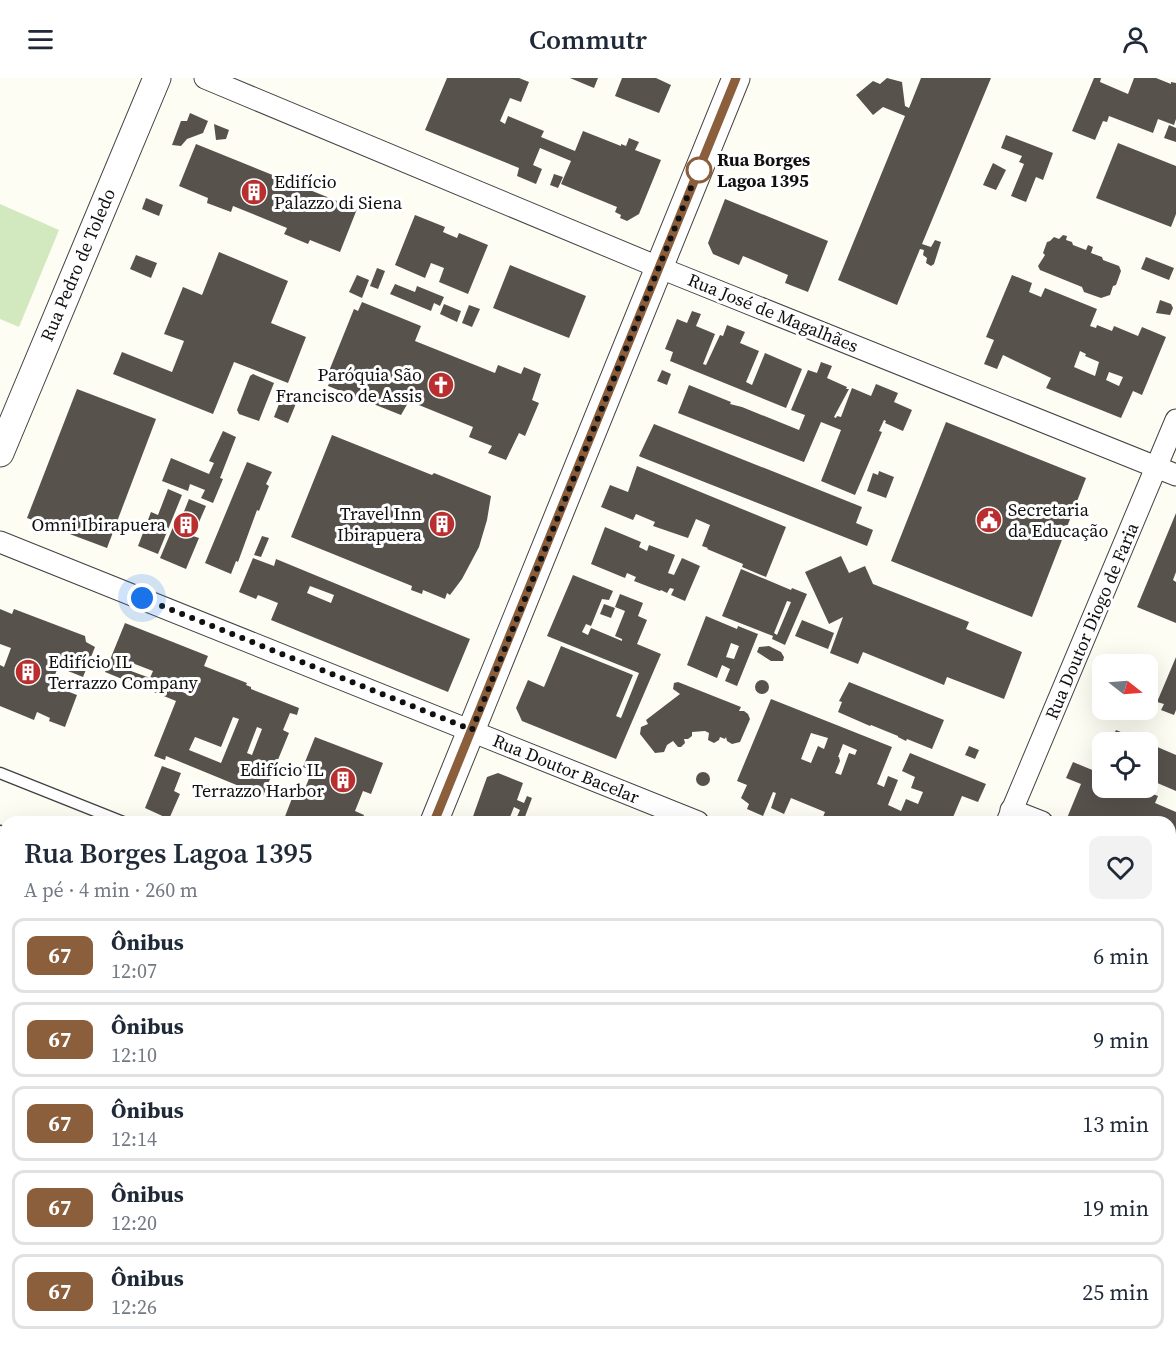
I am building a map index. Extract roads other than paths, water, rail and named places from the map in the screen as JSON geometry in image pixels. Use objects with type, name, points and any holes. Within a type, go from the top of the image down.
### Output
[{"type":"street","name":"Rua Pedro de Toledo","points":[[0,453],[157,78]]},
{"type":"street","name":"Rua José de Magalhães","points":[[205,78],[658,267],[1167,471]]},
{"type":"street","points":[[436,816],[736,78]]},
{"type":"street","name":"Rua Doutor Diogo de Faria","points":[[1009,816],[1167,471],[1176,420]]},
{"type":"street","name":"Rua Doutor Bacelar","points":[[0,542],[683,816]]},
{"type":"lane","points":[[0,773],[108,816]]},
{"type":"place","name":"Rua Borges Lagoa 1395","points":[[699,170]]},
{"type":"place","name":"Edifício Palazzo di Siena","points":[[254,192]]},
{"type":"place","name":"Paróquia São Francisco de Assis","points":[[441,385]]},
{"type":"place","name":"Secretaria da Educação","points":[[989,520]]},
{"type":"place","name":"Travel Inn Ibirapuera","points":[[442,524]]},
{"type":"place","name":"Omni Ibirapuera","points":[[186,525]]},
{"type":"place","name":"Edifício IL Terrazzo Company","points":[[28,672]]},
{"type":"place","name":"Edifício IL Terrazzo Harbor","points":[[343,780]]}]
